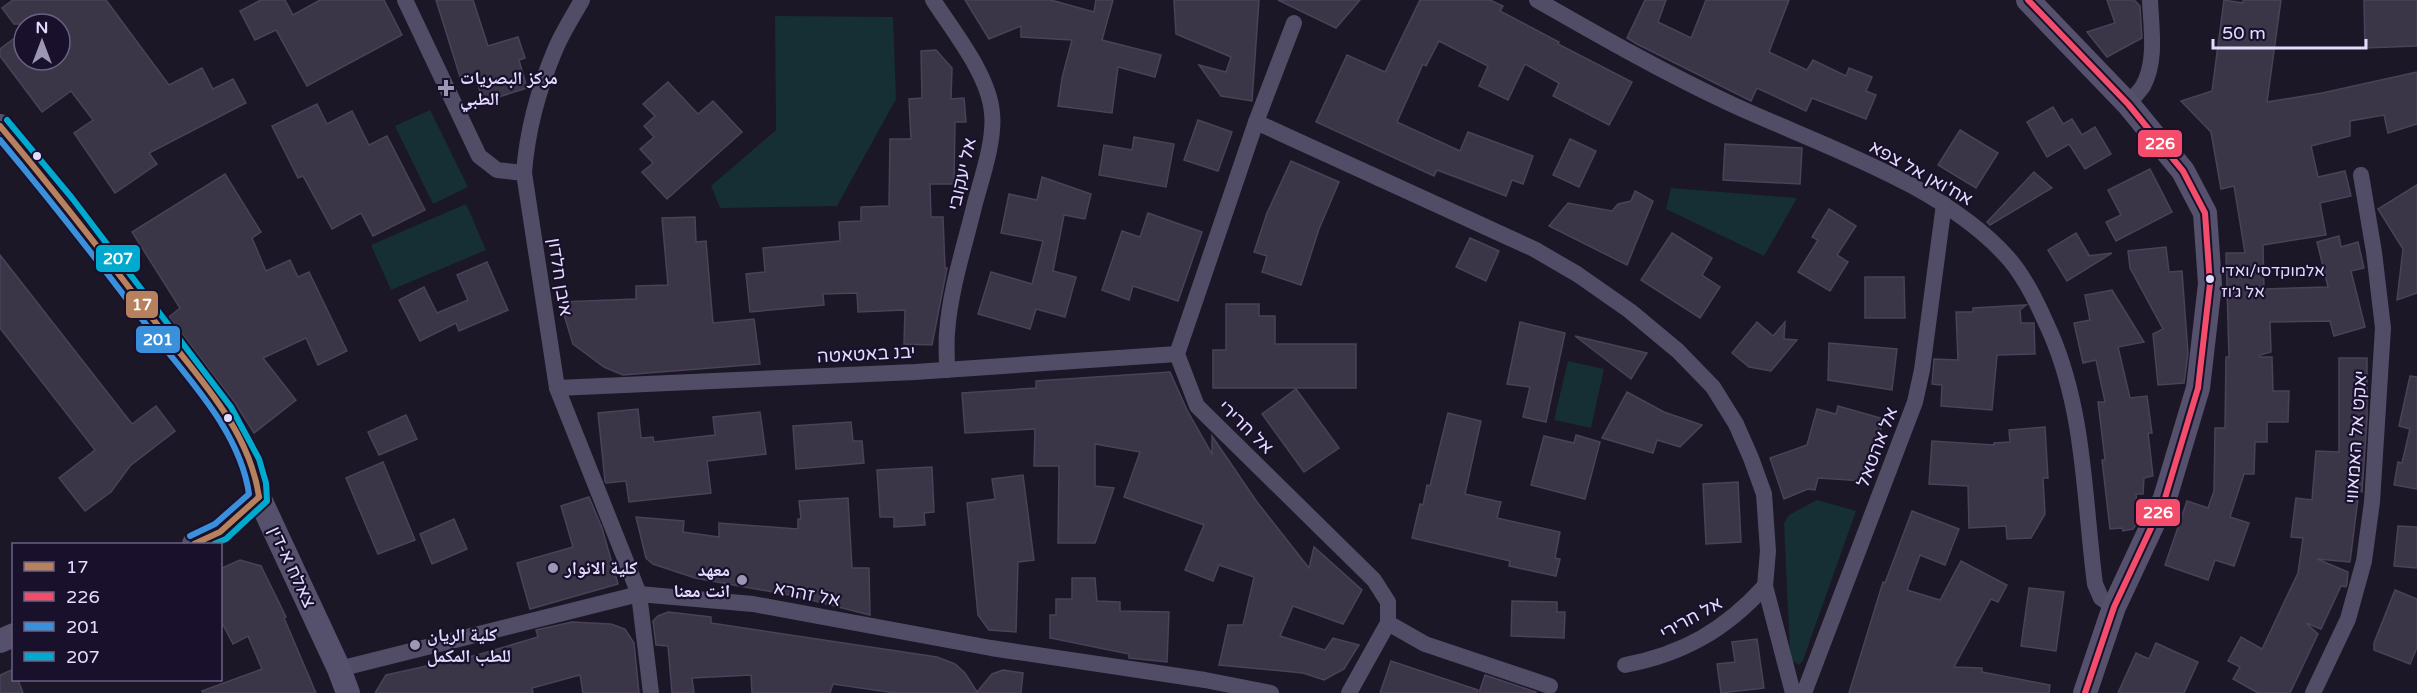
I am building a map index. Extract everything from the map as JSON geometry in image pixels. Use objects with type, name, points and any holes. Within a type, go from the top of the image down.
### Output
[{"type":"main road","points":[[2028,0],[2128,104],[2182,171],[2205,213],[2210,284],[2199,388],[2165,498],[2114,607],[2085,693]]},
{"type":"main road","name":"צאלח א-דין","points":[[0,126],[65,204],[224,412],[244,446],[256,474],[259,497],[348,693]]},
{"type":"main road","points":[[196,543],[220,532],[259,497]]},
{"type":"street","points":[[405,0],[479,156],[497,170],[524,173],[526,152],[543,84],[555,48],[582,0]]},
{"type":"street","name":"אל יעקובי","points":[[933,0],[971,59],[986,90],[992,111],[992,127],[983,172],[954,289],[947,333],[947,370]]},
{"type":"street","name":"אח'ואן אל צפא","points":[[1537,0],[1678,79],[1881,171],[1944,204],[1980,231],[2009,260],[2033,296],[2052,336],[2065,376],[2084,471],[2095,584],[2101,598],[2114,607]]},
{"type":"street","points":[[2128,104],[2143,85],[2149,63],[2153,37],[2150,0]]},
{"type":"street","points":[[1177,354],[1256,122],[1294,23]]},
{"type":"street","points":[[1256,122],[1534,249],[1577,274],[1630,311],[1678,351],[1713,387],[1736,424],[1764,494],[1768,551],[1765,586],[1792,693]]},
{"type":"street","name":"איבן חלדון","points":[[524,173],[558,388],[639,594],[651,693]]},
{"type":"street","name":"יאקט אל האמאווי","points":[[2313,693],[2348,619],[2364,561],[2372,502],[2383,328],[2374,252],[2361,175]]},
{"type":"street","name":"אל אהטאל","points":[[1804,693],[1915,402],[1923,370],[1944,204]]},
{"type":"street","name":"יבנ באטאטה","points":[[558,388],[947,370],[1177,354]]},
{"type":"street","name":"אל חרירי","points":[[1177,354],[1197,406],[1374,580],[1388,602],[1388,623]]},
{"type":"street","name":"אל חרירי","points":[[1625,665],[1653,660],[1680,650],[1708,635],[1744,610],[1765,586]]},
{"type":"street","name":"אל זהרא","points":[[339,669],[639,594],[753,604],[991,648],[1205,680],[1271,693]]},
{"type":"street","points":[[1349,693],[1388,623],[1425,644],[1550,686]]},
{"type":"green space","points":[[775,16],[893,17],[896,99],[837,206],[720,208],[711,186],[776,130]]},
{"type":"green space","points":[[430,110],[468,187],[433,204],[395,126]]},
{"type":"green space","points":[[1671,188],[1797,198],[1764,256],[1666,209]]},
{"type":"green space","points":[[466,204],[486,250],[391,290],[371,245]]},
{"type":"green space","points":[[1568,361],[1604,369],[1591,428],[1554,420]]},
{"type":"green space","points":[[1817,500],[1856,511],[1803,660],[1799,665],[1791,659],[1790,652],[1784,523],[1789,515]]},
{"type":"building","points":[[13,0],[106,0],[169,85],[202,68],[213,89],[233,79],[246,103],[149,153],[157,164],[115,193],[74,133],[93,120],[71,91],[42,112],[12,72],[72,72],[72,12],[12,12],[12,21],[2,8]]},
{"type":"building","points":[[261,0],[285,0],[293,15],[320,0],[384,0],[402,35],[307,86],[276,30],[255,40],[240,11]]},
{"type":"building","points":[[436,0],[473,0],[488,46],[518,37],[525,58],[519,60],[527,88],[483,102],[476,78],[462,83]]},
{"type":"building","points":[[965,0],[1051,0],[1094,12],[1096,0],[1113,0],[1102,40],[1161,55],[1155,77],[1118,67],[1112,113],[1058,106],[1062,78],[1072,40],[1021,37],[1021,26],[989,39]]},
{"type":"building","points":[[1174,0],[1259,0],[1252,101],[1221,96],[1199,65],[1226,72],[1231,57],[1176,34]]},
{"type":"building","points":[[1278,0],[1360,0],[1336,28]]},
{"type":"building","points":[[1420,0],[1490,0],[1503,6],[1500,11],[1632,82],[1609,125],[1553,96],[1559,83],[1525,64],[1508,100],[1479,86],[1488,66],[1439,41],[1426,66],[1423,64],[1397,122],[1460,151],[1468,132],[1533,156],[1523,184],[1512,180],[1506,196],[1437,170],[1434,176],[1316,122],[1347,55],[1385,72]]},
{"type":"building","points":[[1645,0],[1666,0],[1658,22],[1691,38],[1706,0],[1789,0],[1769,52],[1807,70],[1813,60],[1846,76],[1849,68],[1872,77],[1866,91],[1876,95],[1866,119],[1812,98],[1806,111],[1757,88],[1751,101],[1637,44],[1627,38]]},
{"type":"building","points":[[2107,0],[2134,0],[2140,6],[2142,38],[2107,57],[2087,32],[2115,23]]},
{"type":"building","points":[[2224,0],[2243,3],[2243,0],[2281,0],[2267,102],[2322,93],[2417,72],[2417,124],[2388,133],[2384,115],[2350,121],[2350,136],[2311,146],[2318,177],[2345,171],[2351,196],[2320,203],[2326,235],[2263,245],[2264,289],[2328,287],[2317,242],[2339,236],[2341,247],[2358,242],[2364,268],[2351,271],[2365,327],[2334,336],[2330,321],[2270,322],[2271,352],[2260,355],[2260,357],[2272,357],[2273,391],[2289,391],[2288,422],[2267,422],[2267,442],[2255,442],[2254,474],[2244,474],[2230,517],[2249,523],[2234,566],[2215,560],[2208,580],[2165,565],[2187,501],[2208,508],[2214,491],[2215,428],[2225,428],[2226,357],[2229,357],[2226,253],[2245,253],[2234,186],[2221,189],[2211,132],[2181,101],[2212,91]]},
{"type":"building","points":[[2364,0],[2417,0],[2417,46],[2365,48]]},
{"type":"building","points":[[12,40],[12,72],[0,56],[0,49]]},
{"type":"building","points":[[936,50],[952,68],[951,99],[964,98],[966,122],[955,122],[954,184],[930,184],[931,217],[943,217],[945,268],[947,268],[932,345],[904,344],[905,310],[858,312],[857,293],[823,294],[824,305],[750,312],[746,274],[765,272],[763,248],[840,241],[839,222],[861,221],[861,207],[889,206],[890,139],[911,139],[909,99],[922,98],[921,51]]},
{"type":"building","points":[[668,82],[698,114],[713,101],[742,132],[667,199],[642,172],[653,163],[640,149],[654,137],[644,126],[655,116],[643,104]]},
{"type":"building","points":[[317,104],[327,124],[352,111],[369,145],[387,136],[425,210],[373,236],[361,213],[332,229],[303,176],[298,178],[272,126]]},
{"type":"building","points":[[2053,107],[2063,124],[2072,119],[2082,135],[2095,127],[2111,154],[2085,169],[2069,144],[2047,157],[2027,122]]},
{"type":"building","points":[[1198,120],[1232,132],[1218,171],[1184,160]]},
{"type":"building","points":[[1960,130],[1998,153],[1976,188],[1938,165]]},
{"type":"building","points":[[1134,137],[1174,144],[1166,187],[1099,175],[1104,145],[1132,150]]},
{"type":"building","points":[[1570,139],[1596,151],[1579,187],[1553,175]]},
{"type":"building","points":[[1725,144],[1802,148],[1800,184],[1723,180]]},
{"type":"building","points":[[1291,161],[1339,182],[1319,229],[1301,285],[1262,272],[1267,256],[1254,252],[1267,213]]},
{"type":"building","points":[[2150,169],[2172,212],[2116,241],[2106,222],[2121,215],[2108,190]]},
{"type":"building","points":[[2034,172],[2052,188],[1990,225],[1987,222]]},
{"type":"building","points":[[225,174],[261,232],[252,238],[266,271],[290,260],[298,277],[309,272],[347,351],[318,365],[306,338],[263,358],[296,400],[254,433],[235,403],[169,317],[180,308],[132,232]]},
{"type":"building","points":[[1042,177],[1091,194],[1085,219],[1064,215],[1053,271],[1076,277],[1065,317],[1036,309],[1030,329],[978,314],[991,272],[1032,284],[1043,241],[1001,233],[1009,194],[1037,200]]},
{"type":"building","points":[[2417,185],[2417,293],[2397,300],[2403,249],[2378,209]]},
{"type":"building","points":[[1635,191],[1653,201],[1627,265],[1549,226],[1568,203],[1612,211],[1618,204],[1631,201]]},
{"type":"building","points":[[1829,209],[1856,226],[1837,255],[1848,262],[1830,291],[1798,272],[1818,240],[1812,237]]},
{"type":"building","points":[[1148,213],[1202,232],[1178,301],[1133,286],[1129,300],[1102,290],[1122,231],[1140,237]]},
{"type":"building","points":[[695,217],[696,242],[706,241],[713,323],[754,319],[760,364],[623,375],[604,367],[573,344],[560,302],[636,299],[636,286],[668,285],[662,218]]},
{"type":"building","points":[[1672,233],[1712,258],[1702,275],[1720,287],[1700,318],[1641,280]]},
{"type":"building","points":[[2076,233],[2089,255],[2087,256],[2112,253],[2067,281],[2048,250]]},
{"type":"building","points":[[1470,238],[1499,251],[1486,281],[1456,267]]},
{"type":"building","points":[[2166,247],[2169,272],[2182,271],[2188,354],[2184,383],[2158,385],[2153,334],[2163,329],[2130,268],[2128,251]]},
{"type":"building","points":[[0,255],[132,424],[156,406],[175,431],[130,466],[111,492],[85,511],[59,478],[95,450],[0,328]]},
{"type":"building","points":[[487,262],[508,310],[459,331],[456,323],[420,341],[399,300],[424,287],[437,313],[468,300],[457,275]]},
{"type":"building","points":[[1865,277],[1904,277],[1905,318],[1865,318]]},
{"type":"building","points":[[2112,290],[2144,342],[2118,347],[2130,398],[2147,396],[2152,433],[2148,433],[2153,476],[2144,478],[2143,494],[2136,494],[2138,522],[2133,529],[2123,531],[2122,528],[2110,529],[2098,402],[2105,402],[2096,360],[2083,363],[2074,323],[2090,320],[2085,295]]},
{"type":"building","points":[[1226,304],[1259,304],[1259,316],[1275,316],[1275,344],[1356,344],[1356,388],[1213,388],[1213,350],[1226,350]]},
{"type":"building","points":[[2026,305],[2020,310],[2021,323],[2034,323],[2035,354],[1997,355],[1992,410],[1941,406],[1942,385],[1932,384],[1934,359],[1958,360],[1956,312],[1973,312],[1973,308]]},
{"type":"building","points":[[1520,322],[1565,333],[1546,422],[1523,417],[1530,387],[1507,384]]},
{"type":"building","points":[[1757,322],[1773,336],[1785,322],[1784,339],[1797,340],[1771,371],[1749,367],[1732,353]]},
{"type":"building","points":[[1575,336],[1647,353],[1631,379]]},
{"type":"building","points":[[1829,343],[1897,349],[1892,390],[1828,380]]},
{"type":"building","points":[[2339,358],[2367,358],[2367,420],[2362,492],[2359,491],[2350,562],[2317,559],[2348,572],[2347,584],[2346,587],[2341,586],[2321,629],[2306,623],[2318,634],[2290,693],[2258,693],[2233,679],[2240,667],[2228,661],[2241,637],[2262,649],[2298,573],[2303,538],[2291,537],[2296,498],[2312,500],[2316,451],[2339,452]]},
{"type":"building","points":[[1170,372],[1187,410],[1212,454],[1212,436],[1257,502],[1309,568],[1314,547],[1362,590],[1343,624],[1293,606],[1280,636],[1325,650],[1333,638],[1359,645],[1344,669],[1324,680],[1303,673],[1219,665],[1228,625],[1243,625],[1254,577],[1219,565],[1213,581],[1185,570],[1204,525],[1124,497],[1140,452],[1095,444],[1095,486],[1114,488],[1095,543],[1058,543],[1059,466],[1034,466],[1035,429],[965,433],[962,393],[1036,388],[1036,381]]},
{"type":"building","points":[[2410,376],[2417,377],[2417,489],[2394,485],[2398,462],[2402,463],[2410,429],[2399,426]]},
{"type":"building","points":[[1296,389],[1339,448],[1304,472],[1262,414]]},
{"type":"building","points":[[1627,392],[1664,412],[1702,425],[1680,447],[1657,440],[1653,453],[1602,438]]},
{"type":"building","points":[[1838,406],[1884,419],[1864,481],[1818,478],[1815,490],[1808,489],[1784,499],[1770,458],[1807,445],[1817,409],[1836,414]]},
{"type":"building","points":[[638,409],[641,438],[653,437],[654,442],[715,435],[713,417],[760,412],[766,454],[707,461],[711,493],[629,502],[626,481],[606,483],[605,481],[598,413]]},
{"type":"building","points":[[1448,413],[1481,421],[1465,494],[1501,502],[1497,518],[1560,532],[1555,558],[1560,559],[1556,576],[1509,566],[1510,561],[1412,538],[1420,504],[1423,505],[1427,485],[1430,486]]},
{"type":"building","points":[[406,415],[417,439],[379,455],[368,432]]},
{"type":"building","points":[[851,422],[853,441],[862,441],[864,463],[796,469],[793,426]]},
{"type":"building","points":[[2045,427],[2048,478],[2043,478],[2045,514],[2031,538],[2007,539],[2006,526],[1969,528],[1968,486],[1929,484],[1932,441],[1994,445],[1994,443],[2010,442],[2009,430]]},
{"type":"building","points":[[1576,435],[1600,442],[1585,499],[1531,485],[1544,436],[1574,443]]},
{"type":"building","points":[[383,462],[415,540],[378,554],[346,478]]},
{"type":"building","points":[[932,467],[934,512],[924,513],[925,525],[894,527],[894,517],[880,517],[877,470]]},
{"type":"building","points":[[1023,475],[1034,560],[1018,562],[1016,632],[989,630],[978,615],[967,503],[995,499],[992,479]]},
{"type":"building","points":[[1738,482],[1741,542],[1706,544],[1703,484]]},
{"type":"building","points":[[589,497],[602,528],[618,584],[530,609],[517,563],[573,547],[561,506]]},
{"type":"building","points":[[848,498],[852,568],[869,568],[870,615],[795,596],[695,578],[653,564],[646,558],[636,517],[684,521],[683,532],[719,537],[719,523],[798,529],[798,519],[801,519],[799,501]]},
{"type":"building","points":[[1912,511],[1959,529],[1945,565],[1920,555],[1907,590],[1940,600],[1961,561],[2007,585],[1998,602],[1991,599],[1954,667],[1982,668],[1982,672],[2050,685],[2049,693],[1849,693],[1883,582],[1885,583]]},
{"type":"building","points":[[454,519],[467,549],[432,564],[420,534]]},
{"type":"building","points":[[2398,526],[2417,527],[2417,568],[2394,566]]},
{"type":"building","points":[[240,560],[261,566],[286,617],[284,618],[316,693],[203,693],[202,691],[262,669],[248,636],[233,644],[222,623],[222,568]]},
{"type":"building","points":[[1072,578],[1095,578],[1097,601],[1120,602],[1120,611],[1169,612],[1167,662],[1129,658],[1129,654],[1050,638],[1050,615],[1056,615],[1056,599],[1072,599]]},
{"type":"building","points":[[2029,588],[2064,592],[2056,651],[2021,646]]},
{"type":"building","points":[[2395,590],[2417,599],[2417,648],[2410,664],[2374,650],[2374,643]]},
{"type":"building","points":[[1512,601],[1557,602],[1557,612],[1565,612],[1564,638],[1511,636]]},
{"type":"building","points":[[668,612],[711,617],[711,623],[937,657],[955,664],[965,673],[977,692],[992,674],[1003,670],[1023,673],[1021,693],[895,693],[833,684],[830,693],[752,693],[751,675],[692,678],[694,693],[672,693],[668,646],[656,645],[653,621]]},
{"type":"building","points":[[572,622],[611,624],[625,629],[634,643],[639,693],[583,693],[580,675],[532,688],[533,693],[375,693],[386,675],[477,655],[538,637],[536,630]]},
{"type":"building","points":[[1757,639],[1764,688],[1721,693],[1717,664],[1735,662],[1732,642]]},
{"type":"building","points":[[2156,643],[2198,662],[2184,693],[2118,693],[2136,653],[2149,659]]},
{"type":"building","points":[[1391,661],[1478,690],[1477,693],[1380,693]]},
{"type":"building","points":[[12,670],[12,681],[18,681],[23,693],[0,693],[0,675]]},
{"type":"building","points":[[1485,675],[1536,692],[1479,693]]},
{"type":"transit line","name":"226","points":[[2028,0],[2128,104],[2183,171],[2205,213],[2210,284],[2198,388],[2165,498],[2114,607],[2085,693]]},
{"type":"transit line","name":"207","points":[[7,120],[72,198],[231,407],[259,459],[266,483],[267,501],[226,539],[216,543]]},
{"type":"transit line","name":"17","points":[[0,126],[78,221],[218,402],[244,447],[259,497]]},
{"type":"transit line","name":"201","points":[[0,140],[77,234],[196,387],[224,427],[235,449],[244,471],[249,494],[215,524],[190,536]]},
{"type":"transit line","name":"17","points":[[196,543],[220,532],[259,497]]},
{"type":"place","name":"مركز البصريات الطبي","points":[[446,88]]},
{"type":"place","name":"אלמוקדסי/ואדי אל ג׳וז","points":[[2210,279]]},
{"type":"place","name":"كلية الانوار","points":[[553,568]]},
{"type":"place","name":"معهد انت معنا","points":[[742,580]]},
{"type":"place","name":"كلية الريان للطب المكمل","points":[[415,645]]}]
